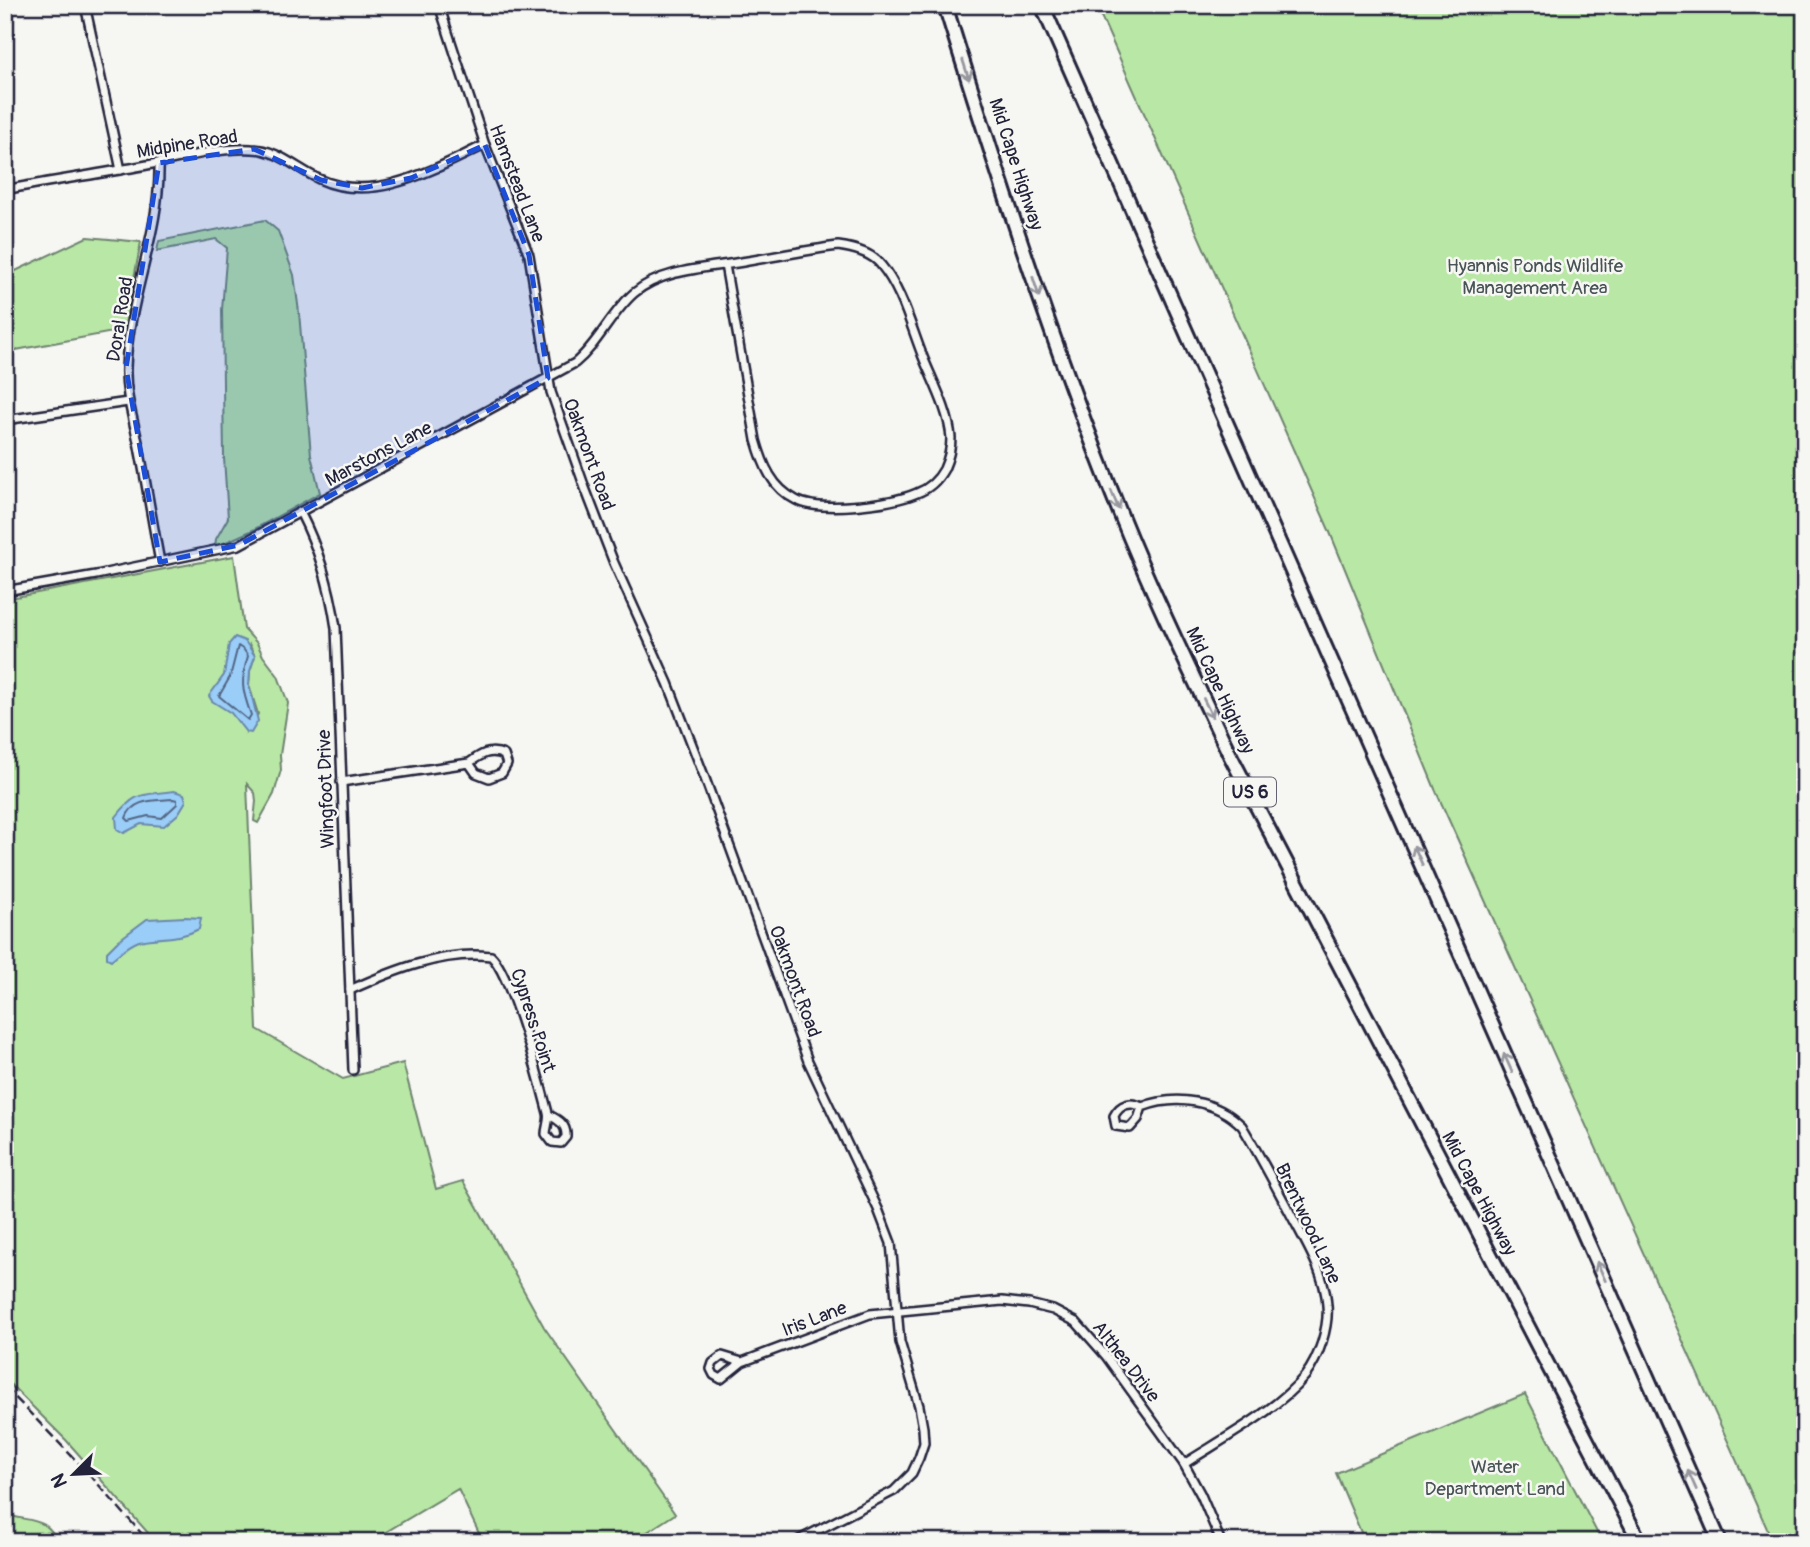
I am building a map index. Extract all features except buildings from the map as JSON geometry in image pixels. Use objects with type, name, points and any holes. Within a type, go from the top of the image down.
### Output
[{"type":"highway","name":"Mid Cape Highway","points":[[945,5],[1044,310],[1104,472],[1150,582],[1236,766],[1640,1542]]},
{"type":"highway","points":[[1042,5],[1720,1542]]},
{"type":"street","points":[[85,5],[121,170]]},
{"type":"street","points":[[440,8],[466,5]]},
{"type":"street","name":"Hamstead Lane","points":[[440,8],[485,145],[528,255],[548,377]]},
{"type":"street","name":"Midpine Road","points":[[5,190],[215,151],[254,149],[284,159],[321,180],[362,188],[394,184],[485,145]]},
{"type":"street","name":"Doral Road","points":[[159,163],[158,196],[129,335],[126,368],[128,402],[140,449],[160,562]]},
{"type":"street","name":"Marstons Lane","points":[[5,592],[239,545],[575,363],[586,354],[636,292],[656,280],[671,275],[725,265],[838,246],[852,248],[880,262],[902,303],[948,422],[951,438],[949,454],[938,479],[915,494],[831,508],[797,501],[779,488],[764,467],[756,440],[725,265]]},
{"type":"street","name":"Oakmont Road","points":[[548,377],[558,416],[602,534],[689,738],[808,1061],[886,1226],[893,1253],[900,1342],[923,1428],[919,1458],[912,1473],[894,1491],[794,1542]]},
{"type":"street","points":[[5,420],[128,402]]},
{"type":"street","name":"Wingfoot Drive","points":[[300,512],[315,541],[334,614],[353,1070]]},
{"type":"street","points":[[341,782],[469,763],[494,751],[504,755],[507,764],[502,773],[489,778],[476,773],[469,763]]},
{"type":"street","name":"Cypress Point","points":[[350,990],[415,966],[443,959],[474,954],[491,956],[502,971],[514,1002],[549,1115]]},
{"type":"street","name":"Brentwood Lane","points":[[1142,1107],[1154,1102],[1199,1102],[1225,1112],[1242,1126],[1308,1248],[1322,1281],[1327,1305],[1328,1318],[1317,1355],[1305,1377],[1264,1412],[1184,1464]]},
{"type":"street","name":"Althea Drive","points":[[898,1310],[1002,1301],[1043,1307],[1076,1322],[1097,1344],[1184,1464],[1221,1542]]},
{"type":"street","name":"Iris Lane","points":[[742,1362],[856,1318],[898,1310]]},
{"type":"highlighted area","points":[[485,145],[529,255],[548,378],[239,545],[160,562],[126,368],[159,163],[254,149],[321,180],[362,188],[411,178]]},
{"type":"green space","name":"Hyannis Ponds Wildlife Management Area","points":[[1096,5],[1805,5],[1805,1542],[1773,1542],[1435,789],[1329,530]]},
{"type":"green space","points":[[265,220],[278,231],[294,275],[311,455],[320,493],[253,530],[215,547],[216,539],[228,518],[224,458],[222,310],[227,248],[216,239],[157,251],[159,241]]},
{"type":"green space","points":[[87,237],[141,242],[124,330],[5,352],[5,276]]},
{"type":"green space","points":[[234,556],[244,629],[257,643],[278,676],[288,703],[280,755],[281,770],[274,794],[258,823],[254,821],[255,793],[247,784],[257,1029],[343,1079],[403,1063],[436,1189],[463,1181],[544,1327],[675,1514],[632,1542],[483,1542],[458,1489],[369,1542],[156,1542],[66,1440],[5,1379],[5,599]],"holes":[[[250,646],[255,656],[249,685],[258,714],[246,732]]]},
{"type":"green space","name":"Water Department Land","points":[[1525,1394],[1602,1542],[1365,1542],[1336,1473]]},
{"type":"green space","points":[[5,1514],[42,1524],[57,1542],[5,1542]]},
{"type":"water","points":[[235,637],[245,641],[255,656],[249,685],[258,721],[251,733],[246,732],[231,713],[212,701],[209,696],[224,675],[229,644]]},
{"type":"water","points":[[174,791],[184,794],[186,801],[178,814],[164,826],[141,824],[124,833],[117,829],[116,817],[135,798]]},
{"type":"water","points":[[201,918],[199,929],[177,936],[139,941],[111,960],[107,958],[107,952],[119,940],[147,919]]},
{"type":"railway","points":[[5,1387],[90,1475],[149,1542]]}]
